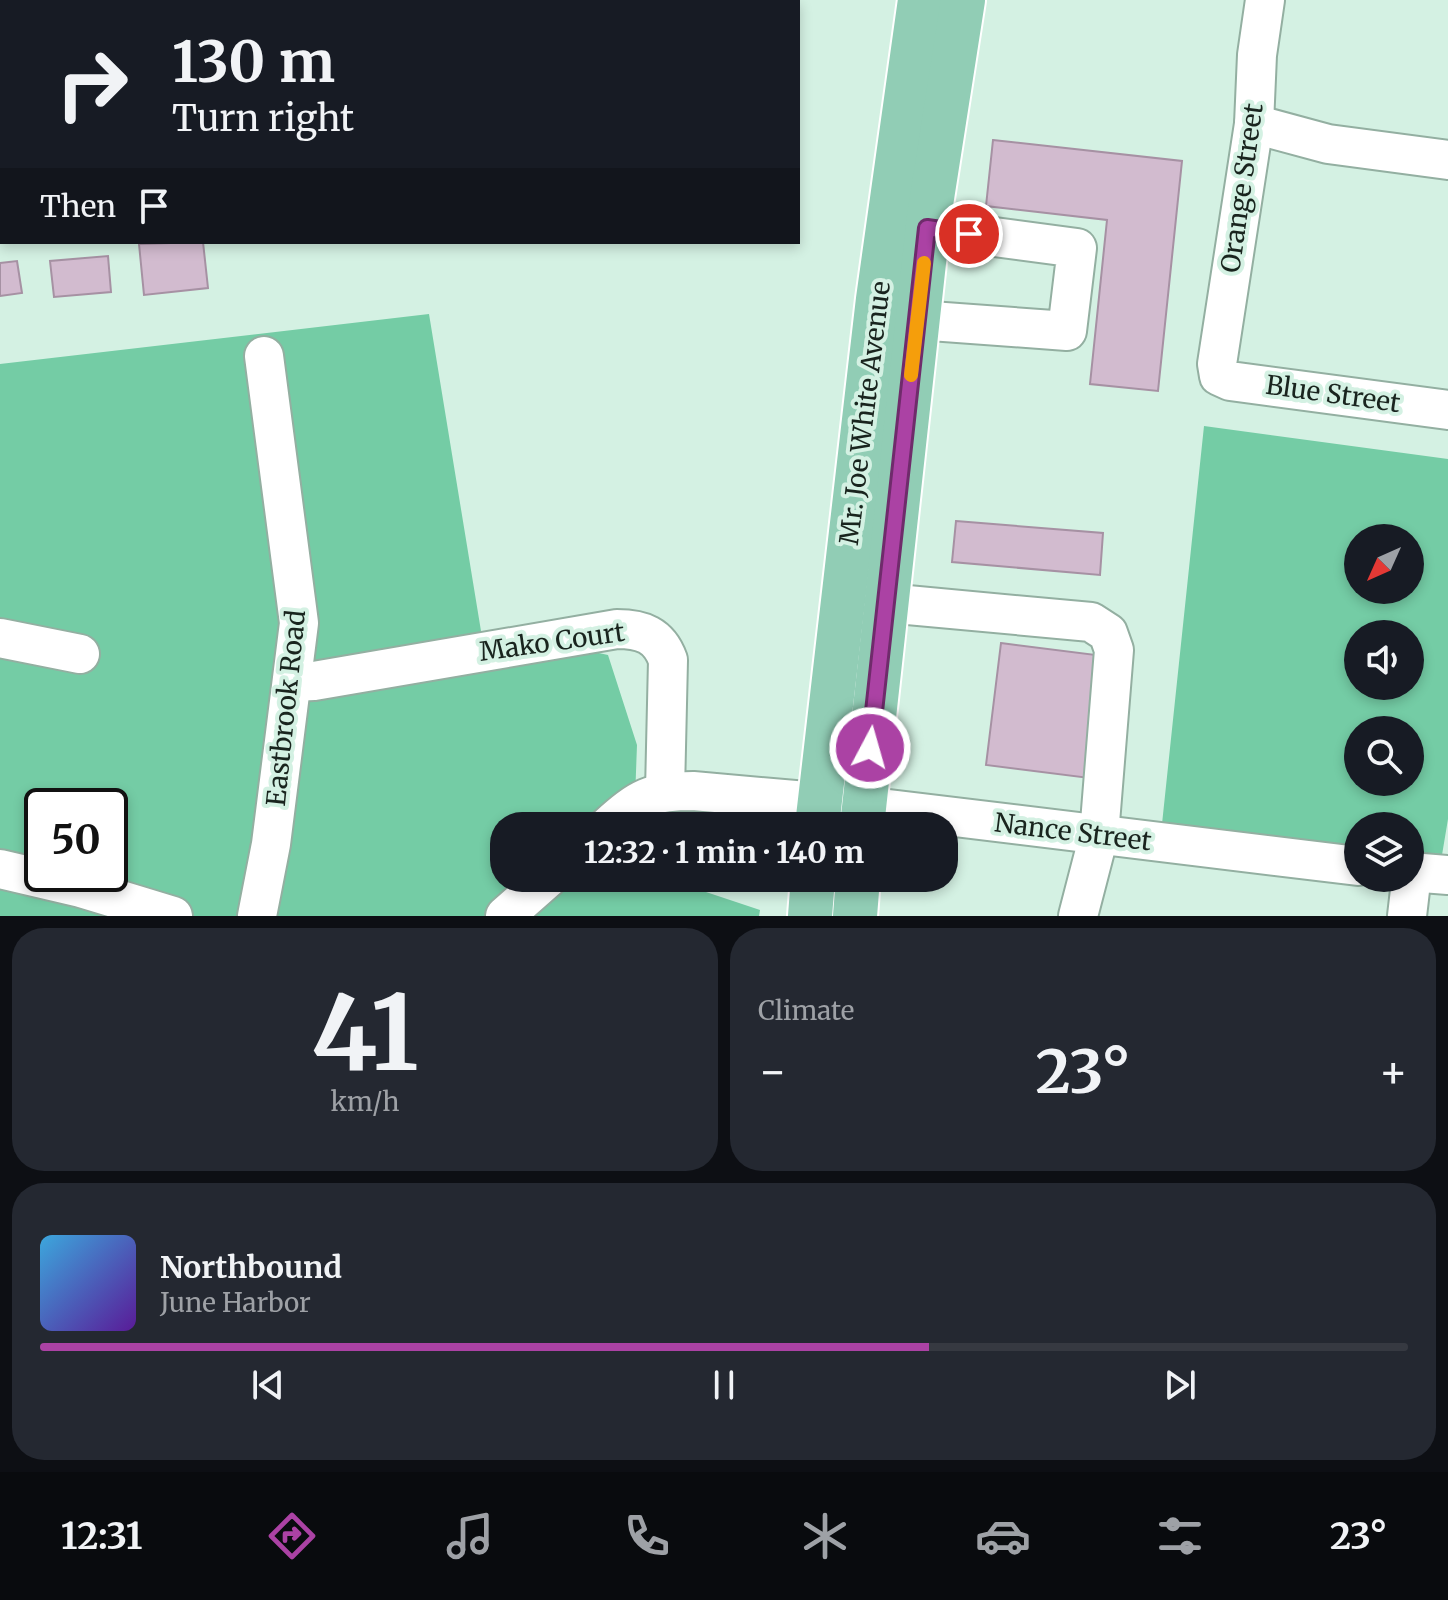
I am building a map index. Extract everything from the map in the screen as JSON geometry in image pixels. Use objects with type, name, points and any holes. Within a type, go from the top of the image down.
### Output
[{"type":"main road","name":"Mr. Joe White Avenue","points":[[818,812],[878,299],[920,0]]},
{"type":"main road","name":"Mr. Joe White Avenue","points":[[863,812],[927,228],[963,0]]},
{"type":"main road","points":[[810,916],[812,892]]},
{"type":"main road","points":[[855,916],[857,892]]},
{"type":"street","name":"Orange Street","points":[[1219,376],[1217,364],[1254,124],[1257,55],[1265,0]]},
{"type":"street","points":[[1254,124],[1328,144],[1448,160]]},
{"type":"street","points":[[917,320],[1067,331],[1077,248],[927,228]]},
{"type":"street","name":"Eastbrook Road","points":[[257,916],[271,844],[292,682],[298,602],[264,356]]},
{"type":"street","name":"Blue Street","points":[[1219,376],[1230,381],[1448,410]]},
{"type":"street","points":[[886,603],[1091,622],[1108,633],[1114,650],[1099,835],[1078,916]]},
{"type":"street","name":"Mako Court","points":[[292,682],[323,680],[617,629],[645,632],[659,642],[668,660],[665,791]]},
{"type":"street","points":[[0,638],[80,654]]},
{"type":"street","name":"Nance Street","points":[[665,791],[805,812]]},
{"type":"street","points":[[625,812],[644,797],[665,791]]},
{"type":"street","name":"Nance Street","points":[[958,824],[1099,835],[1344,864]]},
{"type":"street","points":[[0,869],[81,888],[173,916]]},
{"type":"street","points":[[505,916],[532,892]]},
{"type":"street","points":[[1407,916],[1416,892]]},
{"type":"green space","points":[[429,314],[481,631],[525,631],[530,638],[608,655],[637,745],[635,812],[490,812],[490,892],[706,892],[760,910],[759,916],[0,916],[0,364]]},
{"type":"green space","points":[[1204,426],[1448,459],[1448,819],[1442,855],[1424,853],[1424,812],[1344,812],[1344,844],[1162,824]]},
{"type":"building","points":[[993,140],[1182,161],[1158,391],[1090,384],[1107,220],[986,206]]},
{"type":"building","points":[[139,244],[203,244],[208,288],[144,295]]},
{"type":"building","points":[[108,256],[111,292],[54,297],[50,261]]},
{"type":"building","points":[[17,261],[22,293],[0,296],[0,263]]},
{"type":"building","points":[[956,521],[1103,533],[1100,575],[952,562]]},
{"type":"building","points":[[1001,643],[1104,656],[1089,778],[986,765]]},
{"type":"slow traffic","points":[[911,375],[924,263]]},
{"type":"route","points":[[870,748],[927,228],[969,234]]}]
